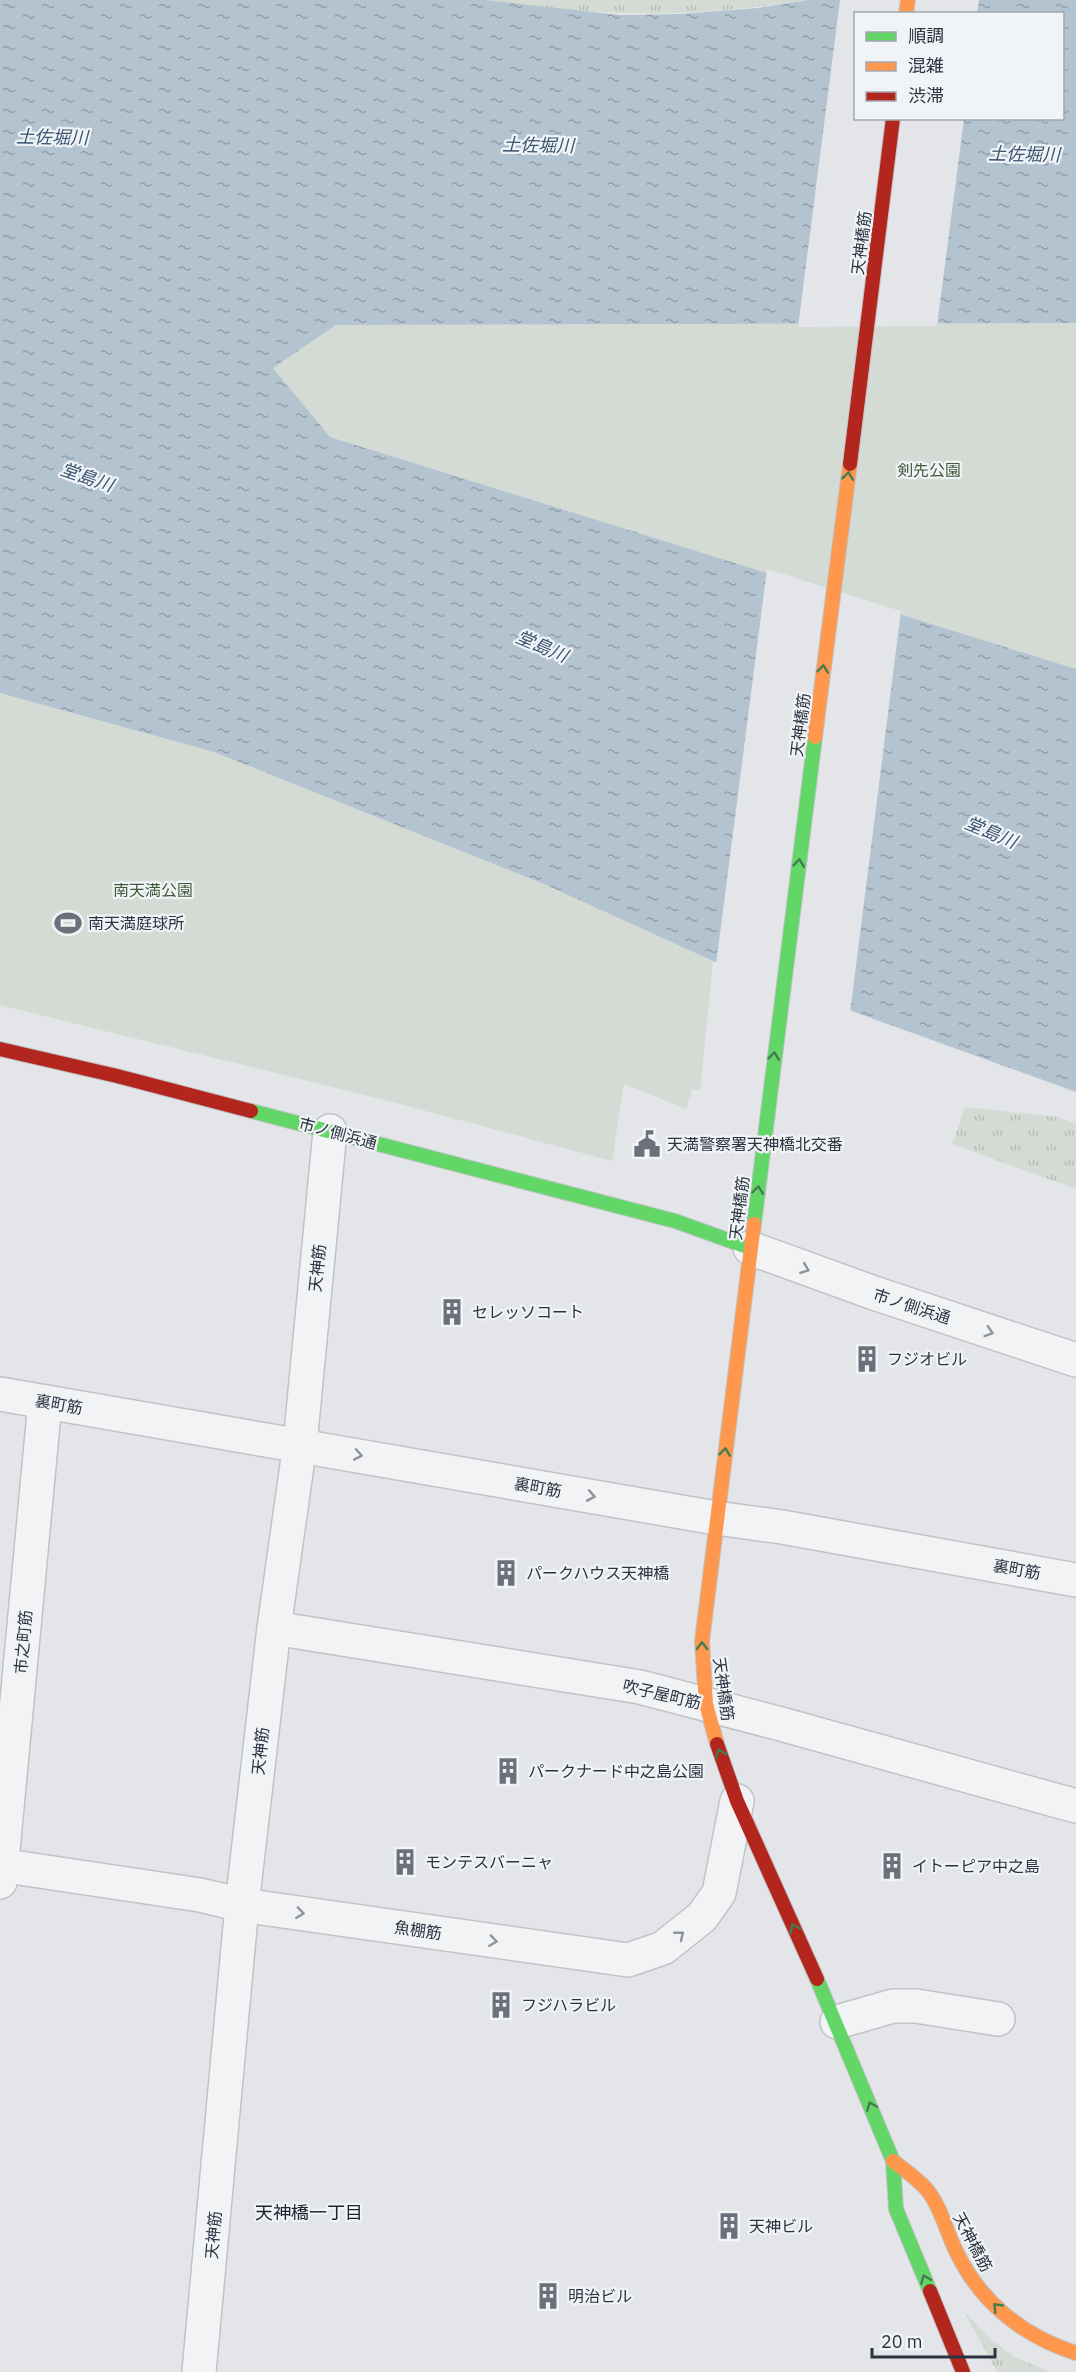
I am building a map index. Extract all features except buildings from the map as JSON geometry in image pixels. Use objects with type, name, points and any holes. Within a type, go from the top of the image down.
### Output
[{"type":"street","name":"天神橋筋","points":[[893,120],[702,1641],[706,1704],[719,1752],[737,1801],[837,2022],[893,2161],[896,2209],[963,2372]]},
{"type":"street","name":"市ノ側浜通","points":[[0,1049],[117,1076],[675,1221],[874,1293],[1076,1360]]},
{"type":"street","name":"天神筋","points":[[199,2372],[242,1905],[274,1628],[300,1444],[330,1131]]},
{"type":"street","name":"裏町筋","points":[[0,1394],[300,1444],[716,1518],[782,1527],[1076,1580]]},
{"type":"street","name":"市之町筋","points":[[1,1871],[45,1402]]},
{"type":"street","name":"吹子屋町筋","points":[[274,1628],[640,1687],[1076,1806]]},
{"type":"street","name":"魚棚筋","points":[[1,1871],[200,1895],[242,1905],[628,1960],[663,1948],[702,1917],[719,1893],[737,1801]]},
{"type":"street","points":[[837,2022],[893,2006],[916,2006],[998,2019]]},
{"type":"street","name":"天神橋筋","points":[[893,2161],[929,2191],[961,2261],[981,2291],[1017,2327],[1069,2352]]},
{"type":"green space","points":[[485,0],[808,0],[742,9],[676,13],[610,13]]},
{"type":"green space","name":"剣先公園","points":[[1076,323],[1076,669],[330,437],[273,368],[336,325]]},
{"type":"green space","name":"南天満公園","points":[[0,693],[214,752],[544,884],[713,961],[700,1091],[692,1089],[686,1109],[624,1084],[612,1161],[381,1099],[0,1005]]},
{"type":"green space","points":[[965,1107],[1058,1117],[1076,1124],[1076,1189],[952,1144]]},
{"type":"green space","points":[[963,2310],[990,2338],[1014,2357],[1051,2372],[997,2372]]},
{"type":"water","points":[[0,0],[485,0],[620,15],[681,14],[758,8],[808,0],[1076,0],[1076,323],[336,325],[273,368],[330,437],[1076,669],[1076,1092],[713,961],[544,884],[214,752],[0,693]]},
{"type":"pier","points":[[840,0],[979,0],[977,12],[854,12],[854,120],[964,120],[937,326],[798,327]]},
{"type":"pier","points":[[767,569],[901,611],[850,1013],[716,965]]},
{"type":"traffic: fast","points":[[754,1224],[815,737]]},
{"type":"traffic: fast","points":[[251,1111],[675,1221],[750,1248]]},
{"type":"traffic: fast","points":[[817,1979],[893,2161],[896,2209],[930,2291]]},
{"type":"traffic: slow","points":[[906,12],[908,0]]},
{"type":"traffic: slow","points":[[815,737],[850,464]]},
{"type":"traffic: slow","points":[[717,1744],[706,1704],[702,1641],[754,1224]]},
{"type":"traffic: slow","points":[[893,2161],[928,2191],[965,2268],[990,2300],[1020,2326],[1056,2346],[1076,2353]]},
{"type":"traffic: jam","points":[[850,464],[893,120]]},
{"type":"traffic: jam","points":[[0,1049],[117,1076],[251,1111]]},
{"type":"traffic: jam","points":[[717,1744],[737,1801],[817,1979]]},
{"type":"traffic: jam","points":[[930,2291],[963,2372]]},
{"type":"place","name":"南天満庭球所","points":[[68,923]]},
{"type":"place","name":"天満警察署天神橋北交番","points":[[647,1144]]},
{"type":"place","name":"セレッソコート","points":[[452,1312]]},
{"type":"place","name":"フジオビル","points":[[867,1359]]},
{"type":"place","name":"パークハウス天神橋","points":[[506,1573]]},
{"type":"place","name":"パークナード中之島公園","points":[[508,1771]]},
{"type":"place","name":"モンテスバーニャ","points":[[405,1862]]},
{"type":"place","name":"イトーピア中之島","points":[[892,1866]]},
{"type":"place","name":"フジハラビル","points":[[501,2005]]},
{"type":"place","name":"天神ビル","points":[[729,2226]]},
{"type":"place","name":"明治ビル","points":[[548,2296]]},
{"type":"district","name":"天神橋一丁目","points":[[309,2212]]},
{"type":"water label","name":"土佐堀川","points":[[52,137]]},
{"type":"water label","name":"土佐堀川","points":[[538,145]]},
{"type":"water label","name":"土佐堀川","points":[[1024,154]]},
{"type":"water label","name":"堂島川","points":[[87,477]]},
{"type":"water label","name":"堂島川","points":[[542,646]]},
{"type":"water label","name":"堂島川","points":[[991,832]]}]
